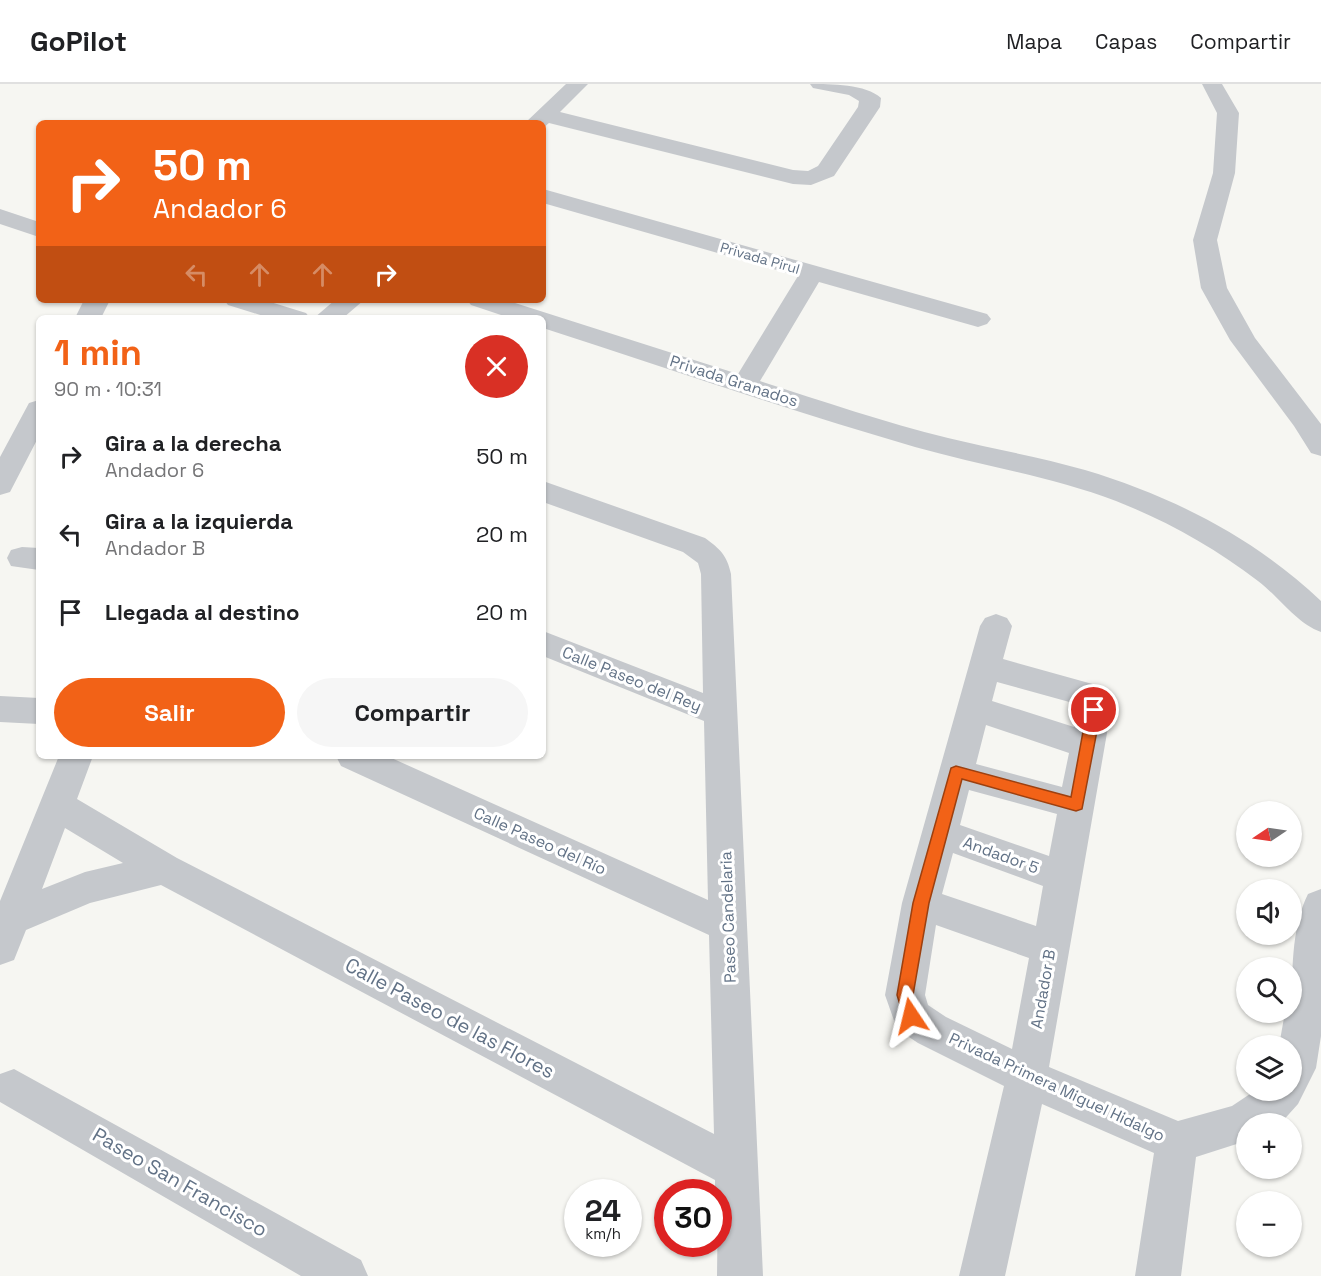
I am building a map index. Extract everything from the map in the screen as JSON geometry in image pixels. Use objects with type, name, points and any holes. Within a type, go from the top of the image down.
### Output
[{"type":"street","points":[[540,119],[578,84]]},
{"type":"street","points":[[546,120],[793,177],[811,178],[826,171],[869,107],[870,98],[855,90],[820,84]]},
{"type":"street","points":[[1212,84],[1228,112],[1224,173],[1205,240],[1214,288],[1243,340],[1306,422],[1321,447]]},
{"type":"street","name":"Privada Pirul","points":[[546,197],[978,319]]},
{"type":"street","points":[[0,216],[36,229]]},
{"type":"street","points":[[745,384],[812,273]]},
{"type":"street","points":[[247,303],[287,315]]},
{"type":"street","points":[[331,315],[347,303]]},
{"type":"street","points":[[489,303],[527,315]]},
{"type":"street","name":"Privada Granados","points":[[546,321],[925,441],[1095,483],[1161,510],[1232,545],[1302,600],[1321,620]]},
{"type":"street","points":[[0,485],[36,415]]},
{"type":"street","name":"Paseo Candelaria","points":[[546,492],[694,545],[712,558],[716,574],[740,1276]]},
{"type":"street","name":"Privada Primera Miguel Hidalgo","points":[[996,627],[921,903],[905,995],[911,1016],[932,1030],[1027,1077],[1177,1142]]},
{"type":"street","name":"Calle Paseo del Rey","points":[[546,644],[721,714]]},
{"type":"street","name":"Andador B","points":[[982,1276],[1027,1077],[1094,710],[1092,700],[1084,694],[985,666]]},
{"type":"street","points":[[973,708],[1087,745]]},
{"type":"street","points":[[0,709],[36,711]]},
{"type":"street","points":[[5,933],[75,759]]},
{"type":"street","name":"Calle Paseo del Río","points":[[359,759],[728,926]]},
{"type":"street","points":[[956,772],[1076,805]]},
{"type":"street","name":"Calle Paseo de las Flores","points":[[56,805],[164,869],[736,1168]]},
{"type":"street","name":"Andador 5","points":[[940,833],[1063,877]]},
{"type":"street","points":[[5,933],[85,888],[164,869]]},
{"type":"street","points":[[921,903],[1050,948]]},
{"type":"street","points":[[1301,1035],[1321,905]]},
{"type":"street","name":"Paseo San Francisco","points":[[14,1088],[345,1276]]},
{"type":"street","points":[[1158,1276],[1177,1142],[1255,1117],[1274,1101]]},
{"type":"route","points":[[911,1016],[905,995],[921,903],[956,772],[1076,805],[1094,710]]}]
